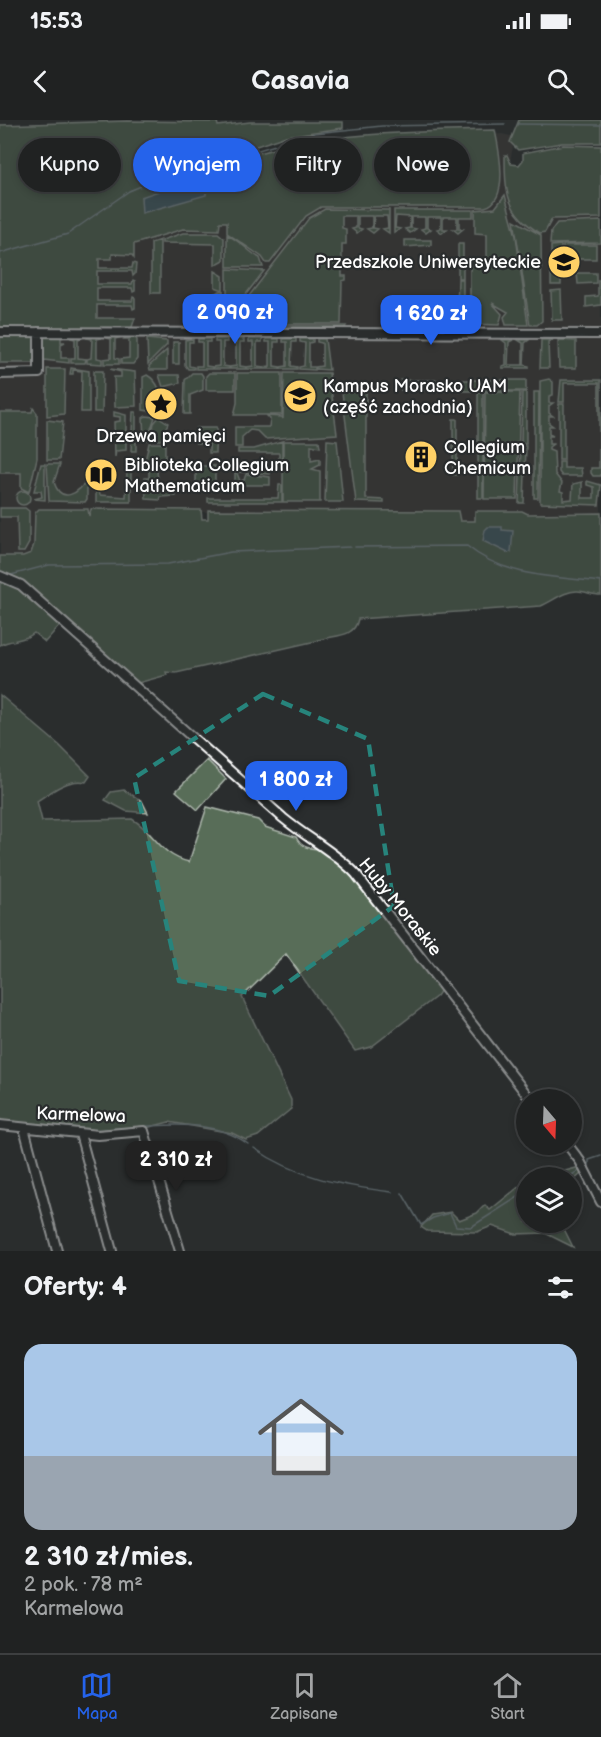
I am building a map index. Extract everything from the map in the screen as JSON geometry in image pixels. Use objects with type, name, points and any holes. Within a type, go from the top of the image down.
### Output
[{"type":"street","points":[[0,332],[601,334]]},
{"type":"street","points":[[0,374],[39,373],[39,332]]},
{"type":"street","name":"Huby Moraskie","points":[[0,576],[21,585],[301,833],[341,858],[364,883],[523,1089]]},
{"type":"street","name":"Karmelowa","points":[[0,1125],[80,1134],[144,1131],[180,1251]]},
{"type":"street","points":[[24,1128],[57,1251]]},
{"type":"street","points":[[80,1134],[112,1251]]},
{"type":"street","points":[[575,1155],[601,1202]]},
{"type":"highlighted area","points":[[263,694],[368,739],[394,906],[269,996],[179,981],[134,778]]},
{"type":"shaded area","name":"Kampus Morasko UAM (część zachodnia)","points":[[502,134],[515,137],[509,166],[518,217],[601,215],[601,569],[327,513],[40,511],[38,557],[0,560],[0,281],[246,192],[262,192],[262,186],[274,182],[274,192],[362,192],[362,150],[374,146],[374,192],[470,192],[470,138],[436,138]]},
{"type":"green space","points":[[519,120],[601,120],[601,143],[562,143],[518,150],[510,142]]},
{"type":"green space","points":[[127,121],[217,122],[218,126],[250,122],[343,122],[343,128],[274,138],[274,140],[262,144],[262,138],[133,138],[133,192],[262,192],[262,152],[274,149],[274,192],[362,192],[362,138],[339,138],[389,133],[495,130],[500,161],[500,185],[493,203],[485,207],[321,207],[306,216],[270,263],[266,263],[262,257],[227,233],[227,222],[220,222],[219,230],[183,229],[134,244],[134,258],[132,255],[112,254],[112,259],[99,259],[99,268],[132,268],[133,263],[136,264],[133,276],[132,271],[97,271],[97,284],[132,284],[133,280],[135,281],[133,292],[132,288],[97,288],[97,301],[132,301],[133,297],[135,298],[133,309],[132,305],[97,305],[97,318],[135,318],[131,330],[0,329],[0,125]]},
{"type":"green space","points":[[563,145],[601,146],[601,218],[552,219],[545,232],[540,233],[520,218],[514,209],[507,191],[505,155],[511,164],[519,165],[523,160],[523,153]]},
{"type":"green space","points":[[505,195],[516,236],[528,325],[506,325],[504,317],[508,312],[492,303],[502,314],[499,325],[470,324],[470,264],[487,264],[487,234],[475,233],[475,210],[495,208]]},
{"type":"green space","points":[[325,209],[389,210],[389,233],[383,229],[388,228],[387,216],[374,216],[373,228],[378,229],[373,233],[367,229],[372,228],[372,216],[358,216],[358,228],[362,229],[357,233],[352,229],[356,228],[356,216],[342,216],[342,228],[346,229],[346,244],[342,244],[342,276],[346,276],[346,280],[342,281],[341,324],[249,324],[250,314],[245,314],[244,322],[229,322],[309,218]]},
{"type":"green space","points":[[394,210],[473,210],[473,217],[459,217],[459,229],[463,229],[458,233],[453,229],[457,229],[457,217],[443,217],[443,229],[447,229],[442,233],[437,229],[441,228],[441,217],[427,217],[427,228],[431,229],[426,233],[421,229],[425,228],[425,217],[411,217],[411,228],[416,229],[410,233],[405,229],[410,228],[410,217],[396,216],[395,228],[400,229],[394,233]]},
{"type":"green space","points":[[514,220],[541,235],[542,321],[537,325],[530,325]]},
{"type":"green space","points":[[601,221],[601,243],[550,244],[551,231],[557,223]]},
{"type":"green space","points":[[183,233],[218,233],[224,238],[224,260],[215,265],[215,244],[162,243],[162,240]]},
{"type":"green space","points":[[227,235],[260,258],[263,267],[227,267]]},
{"type":"green space","points":[[160,240],[160,293],[151,293],[151,243]]},
{"type":"green space","points":[[405,240],[431,240],[431,245],[405,247]]},
{"type":"green space","points":[[458,244],[463,244],[463,278],[458,278]]},
{"type":"green space","points":[[561,245],[561,266],[551,266],[551,246]]},
{"type":"green space","points":[[563,245],[596,245],[596,259],[563,259]]},
{"type":"green space","points":[[551,268],[561,268],[561,285],[551,285]]},
{"type":"green space","points":[[227,269],[264,271],[227,319]]},
{"type":"green space","points":[[215,271],[223,276],[223,290],[215,287]]},
{"type":"green space","points":[[577,273],[596,273],[596,283],[578,284]]},
{"type":"green space","points":[[458,279],[463,279],[463,311],[457,311]]},
{"type":"green space","points":[[598,280],[601,280],[601,305],[586,307],[586,297],[598,296]]},
{"type":"green space","points":[[561,290],[562,320],[552,320],[551,291]]},
{"type":"green space","points":[[223,291],[223,322],[201,322],[201,316],[214,316],[216,313],[219,305],[215,293]]},
{"type":"green space","points":[[406,320],[463,320],[463,324],[406,324]]},
{"type":"green space","points":[[227,326],[346,326],[343,330],[227,330]]},
{"type":"green space","points":[[0,334],[34,337],[36,363],[0,363]]},
{"type":"green space","points":[[45,335],[65,337],[61,338],[61,342],[65,342],[61,344],[61,358],[69,358],[69,363],[44,360],[42,338]]},
{"type":"green space","points":[[73,335],[79,335],[82,338],[78,339],[78,358],[86,359],[85,363],[71,363],[71,358],[75,358],[75,339],[71,338]]},
{"type":"green space","points":[[90,335],[102,338],[97,339],[97,358],[102,359],[102,364],[87,363],[87,359],[91,358],[92,339],[87,338]]},
{"type":"green space","points":[[115,335],[119,338],[115,339],[115,358],[119,359],[119,364],[104,364],[104,359],[111,358],[111,339],[107,338]]},
{"type":"green space","points":[[127,336],[134,336],[137,340],[137,359],[133,364],[121,364],[121,359],[129,358],[129,339],[124,339]]},
{"type":"green space","points":[[147,339],[167,341],[167,345],[148,364]]},
{"type":"green space","points":[[193,339],[193,342],[189,342],[189,366],[194,369],[188,369],[185,365],[185,340]]},
{"type":"green space","points":[[198,339],[210,339],[210,342],[206,342],[206,366],[212,369],[196,369],[196,366],[202,366],[202,342],[198,342]]},
{"type":"green space","points":[[215,339],[227,339],[227,342],[223,342],[223,366],[229,369],[213,369],[219,366],[219,342],[215,342]]},
{"type":"green space","points":[[232,339],[244,339],[244,342],[240,342],[240,366],[246,369],[230,369],[236,366],[236,342],[232,342]]},
{"type":"green space","points":[[249,339],[262,339],[262,342],[257,342],[257,366],[263,369],[247,369],[253,366],[253,342],[249,342]]},
{"type":"green space","points":[[266,339],[279,339],[279,342],[274,342],[274,366],[280,369],[264,369],[270,366],[270,342],[266,342]]},
{"type":"green space","points":[[283,339],[296,339],[296,342],[292,342],[291,366],[297,369],[281,369],[287,366],[287,342],[283,342]]},
{"type":"green space","points":[[300,339],[313,339],[313,342],[309,343],[309,367],[315,367],[315,370],[299,369],[304,366],[305,343],[300,342]]},
{"type":"green space","points":[[317,339],[325,339],[329,370],[316,369],[322,366],[322,343],[317,342]]},
{"type":"green space","points":[[502,340],[513,340],[509,342],[508,365],[523,365],[523,343],[518,340],[529,340],[525,343],[524,365],[529,368],[502,368],[506,365],[506,343]]},
{"type":"green space","points":[[541,340],[553,340],[548,342],[549,368],[540,368]]},
{"type":"green space","points":[[558,340],[576,341],[576,368],[559,368]]},
{"type":"green space","points":[[173,342],[179,342],[179,364],[173,364]]},
{"type":"green space","points":[[167,350],[167,370],[150,370],[149,366]]},
{"type":"green space","points":[[71,368],[89,371],[89,412],[81,412],[82,371],[73,370],[73,374],[70,374]]},
{"type":"green space","points":[[47,369],[65,369],[64,414],[47,416]]},
{"type":"green space","points":[[110,369],[135,372],[136,406],[115,407],[114,377],[121,377],[121,372]]},
{"type":"green space","points":[[94,371],[103,371],[102,412],[94,412]]},
{"type":"green space","points":[[192,373],[201,373],[203,376],[203,390],[190,395],[190,414],[184,414],[185,380]]},
{"type":"green space","points":[[209,373],[235,373],[235,390],[206,390],[206,376]]},
{"type":"green space","points":[[237,373],[282,373],[282,415],[234,415],[237,403]]},
{"type":"green space","points":[[284,373],[329,373],[337,434],[265,439],[257,431],[250,430],[242,437],[242,447],[235,447],[235,427],[269,427],[270,419],[267,416],[283,419]]},
{"type":"green space","points":[[147,375],[157,385],[160,393],[161,407],[156,412],[143,410],[143,377]]},
{"type":"green space","points":[[159,375],[179,375],[180,383],[163,387]]},
{"type":"green space","points":[[549,379],[553,382],[553,395],[549,396],[549,403],[553,403],[549,406],[549,413],[553,416],[549,416],[549,423],[553,426],[549,426],[549,434],[553,436],[549,436],[549,444],[553,444],[549,450],[554,452],[555,474],[562,483],[560,491],[563,492],[563,500],[572,499],[573,484],[582,482],[582,498],[594,498],[594,487],[587,485],[587,481],[601,485],[599,505],[540,503],[540,381]]},
{"type":"green space","points":[[401,380],[447,380],[447,391],[401,390]]},
{"type":"green space","points":[[459,380],[483,380],[483,391],[459,391]]},
{"type":"green space","points":[[485,380],[526,380],[526,391],[485,391]]},
{"type":"green space","points":[[561,380],[601,380],[601,476],[593,476],[591,473],[591,468],[599,468],[599,383],[564,383],[564,402],[559,402]]},
{"type":"green space","points":[[342,392],[366,392],[366,499],[384,500],[384,503],[356,502]]},
{"type":"green space","points":[[478,392],[483,392],[483,498],[478,498]]},
{"type":"green space","points":[[485,392],[520,392],[517,499],[484,499]]},
{"type":"green space","points":[[522,392],[526,392],[526,444],[521,444]]},
{"type":"green space","points":[[534,392],[539,392],[538,498],[534,498]]},
{"type":"green space","points":[[559,404],[564,404],[564,460],[559,460]]},
{"type":"green space","points":[[33,408],[37,413],[37,458],[29,492],[21,488],[21,473],[0,473],[0,412],[32,412]]},
{"type":"green space","points":[[114,412],[126,415],[126,450],[116,451],[115,457],[114,422],[120,421],[120,417],[114,416]]},
{"type":"green space","points":[[133,412],[136,412],[136,451],[131,451]]},
{"type":"green space","points":[[155,417],[147,440],[144,440],[143,418]]},
{"type":"green space","points":[[159,417],[168,423],[161,440],[150,440],[154,423]]},
{"type":"green space","points":[[453,419],[457,419],[457,475],[453,475]]},
{"type":"green space","points":[[47,420],[63,422],[59,460],[47,460]]},
{"type":"green space","points":[[196,428],[216,428],[215,453],[209,453],[209,434],[203,434],[203,443],[196,443]]},
{"type":"green space","points":[[327,440],[337,441],[343,502],[325,502]]},
{"type":"green space","points":[[282,441],[282,466],[279,466],[279,453],[238,453],[238,449],[254,449]]},
{"type":"green space","points":[[283,441],[319,441],[320,447],[311,445],[311,461],[320,459],[320,465],[312,469],[320,471],[320,502],[283,502]]},
{"type":"green space","points":[[149,443],[165,443],[165,459],[145,461]]},
{"type":"green space","points":[[521,446],[526,446],[524,503],[519,503]]},
{"type":"green space","points":[[559,462],[564,462],[564,468],[581,468],[582,476],[562,476],[559,472]]},
{"type":"green space","points":[[145,463],[156,463],[159,488],[166,492],[172,485],[177,485],[176,496],[161,497],[160,500],[146,499],[145,478],[149,478],[149,470],[145,470]]},
{"type":"green space","points":[[41,464],[45,464],[45,500],[34,499],[42,497],[41,491],[34,491]]},
{"type":"green space","points":[[47,464],[60,464],[54,482],[57,489],[66,495],[80,489],[87,479],[85,502],[49,501]]},
{"type":"green space","points":[[239,465],[270,467],[270,474],[239,472]]},
{"type":"green space","points":[[196,466],[215,466],[215,484],[196,484]]},
{"type":"green space","points":[[235,468],[240,481],[244,480],[246,474],[270,477],[270,485],[235,485]]},
{"type":"green space","points":[[127,470],[131,470],[131,502],[96,502],[96,488],[99,488],[100,495],[126,497]]},
{"type":"green space","points":[[279,485],[282,485],[282,502],[208,502],[208,498],[278,498]]},
{"type":"green space","points":[[23,491],[28,493],[30,498],[28,503],[23,505],[18,503],[16,498],[18,493]]},
{"type":"green space","points":[[0,508],[25,508],[29,511],[29,543],[24,552],[18,552],[17,517],[0,517]]},
{"type":"green space","points":[[39,509],[88,509],[89,516],[91,509],[201,510],[202,519],[208,519],[208,510],[458,511],[460,521],[475,521],[475,511],[522,511],[528,514],[601,513],[601,595],[572,591],[541,606],[358,619],[352,630],[341,635],[176,673],[166,672],[167,675],[138,683],[61,624],[45,642],[34,633],[0,645],[0,556],[23,556],[31,553],[34,544],[35,513]]},
{"type":"green space","points":[[0,695],[59,745],[90,776],[86,782],[67,784],[37,801],[42,821],[132,819],[164,849],[179,859],[189,862],[207,807],[258,820],[265,827],[296,837],[304,846],[331,852],[339,858],[344,869],[355,872],[441,990],[437,996],[371,1047],[355,1051],[286,954],[242,997],[291,1100],[291,1109],[258,1136],[246,1140],[232,1133],[169,1122],[138,1130],[97,1131],[0,1122]]},
{"type":"green space","points":[[207,760],[226,779],[198,810],[176,791]]},
{"type":"green space","points":[[124,790],[142,801],[148,813],[126,811],[105,800],[111,792]]},
{"type":"green space","points":[[516,1189],[516,1233],[545,1233],[515,1234],[492,1226],[477,1232],[427,1231],[421,1227],[432,1215],[451,1212],[459,1220],[477,1213],[485,1205],[490,1210]]},
{"type":"green space","points":[[545,1233],[566,1233],[573,1247]]},
{"type":"water","points":[[156,192],[206,192],[206,195],[142,213],[141,197]]},
{"type":"water","points":[[488,527],[502,527],[502,530],[513,531],[511,552],[508,553],[483,541],[485,530]]},
{"type":"waterway","points":[[0,253],[68,234],[129,191],[146,184],[315,133],[382,126],[505,124]]},
{"type":"waterway","points":[[518,124],[601,125]]},
{"type":"waterway","points":[[355,547],[467,546],[481,556],[514,570],[548,577],[601,582]]},
{"type":"waterway","points":[[11,575],[49,565],[168,564],[231,552],[350,547]]},
{"type":"waterway","points":[[0,1121],[35,1125]]},
{"type":"waterway","points":[[81,1130],[189,1125],[230,1134],[248,1144]]},
{"type":"waterway","points":[[254,1148],[286,1166],[320,1179],[392,1192]]},
{"type":"waterway","points":[[589,1170],[589,1160],[601,1156]]},
{"type":"waterway","points":[[402,1193],[421,1225],[433,1218],[450,1213],[456,1226],[471,1227],[516,1198]]},
{"type":"place","name":"Przedszkole Uniwersyteckie","points":[[564,262]]},
{"type":"place","name":"Kampus Morasko UAM (część zachodnia)","points":[[300,396]]},
{"type":"place","name":"Drzewa pamięci","points":[[161,404]]},
{"type":"place","name":"Collegium Chemicum","points":[[421,457]]},
{"type":"place","name":"Biblioteka Collegium Mathematicum","points":[[101,475]]}]
